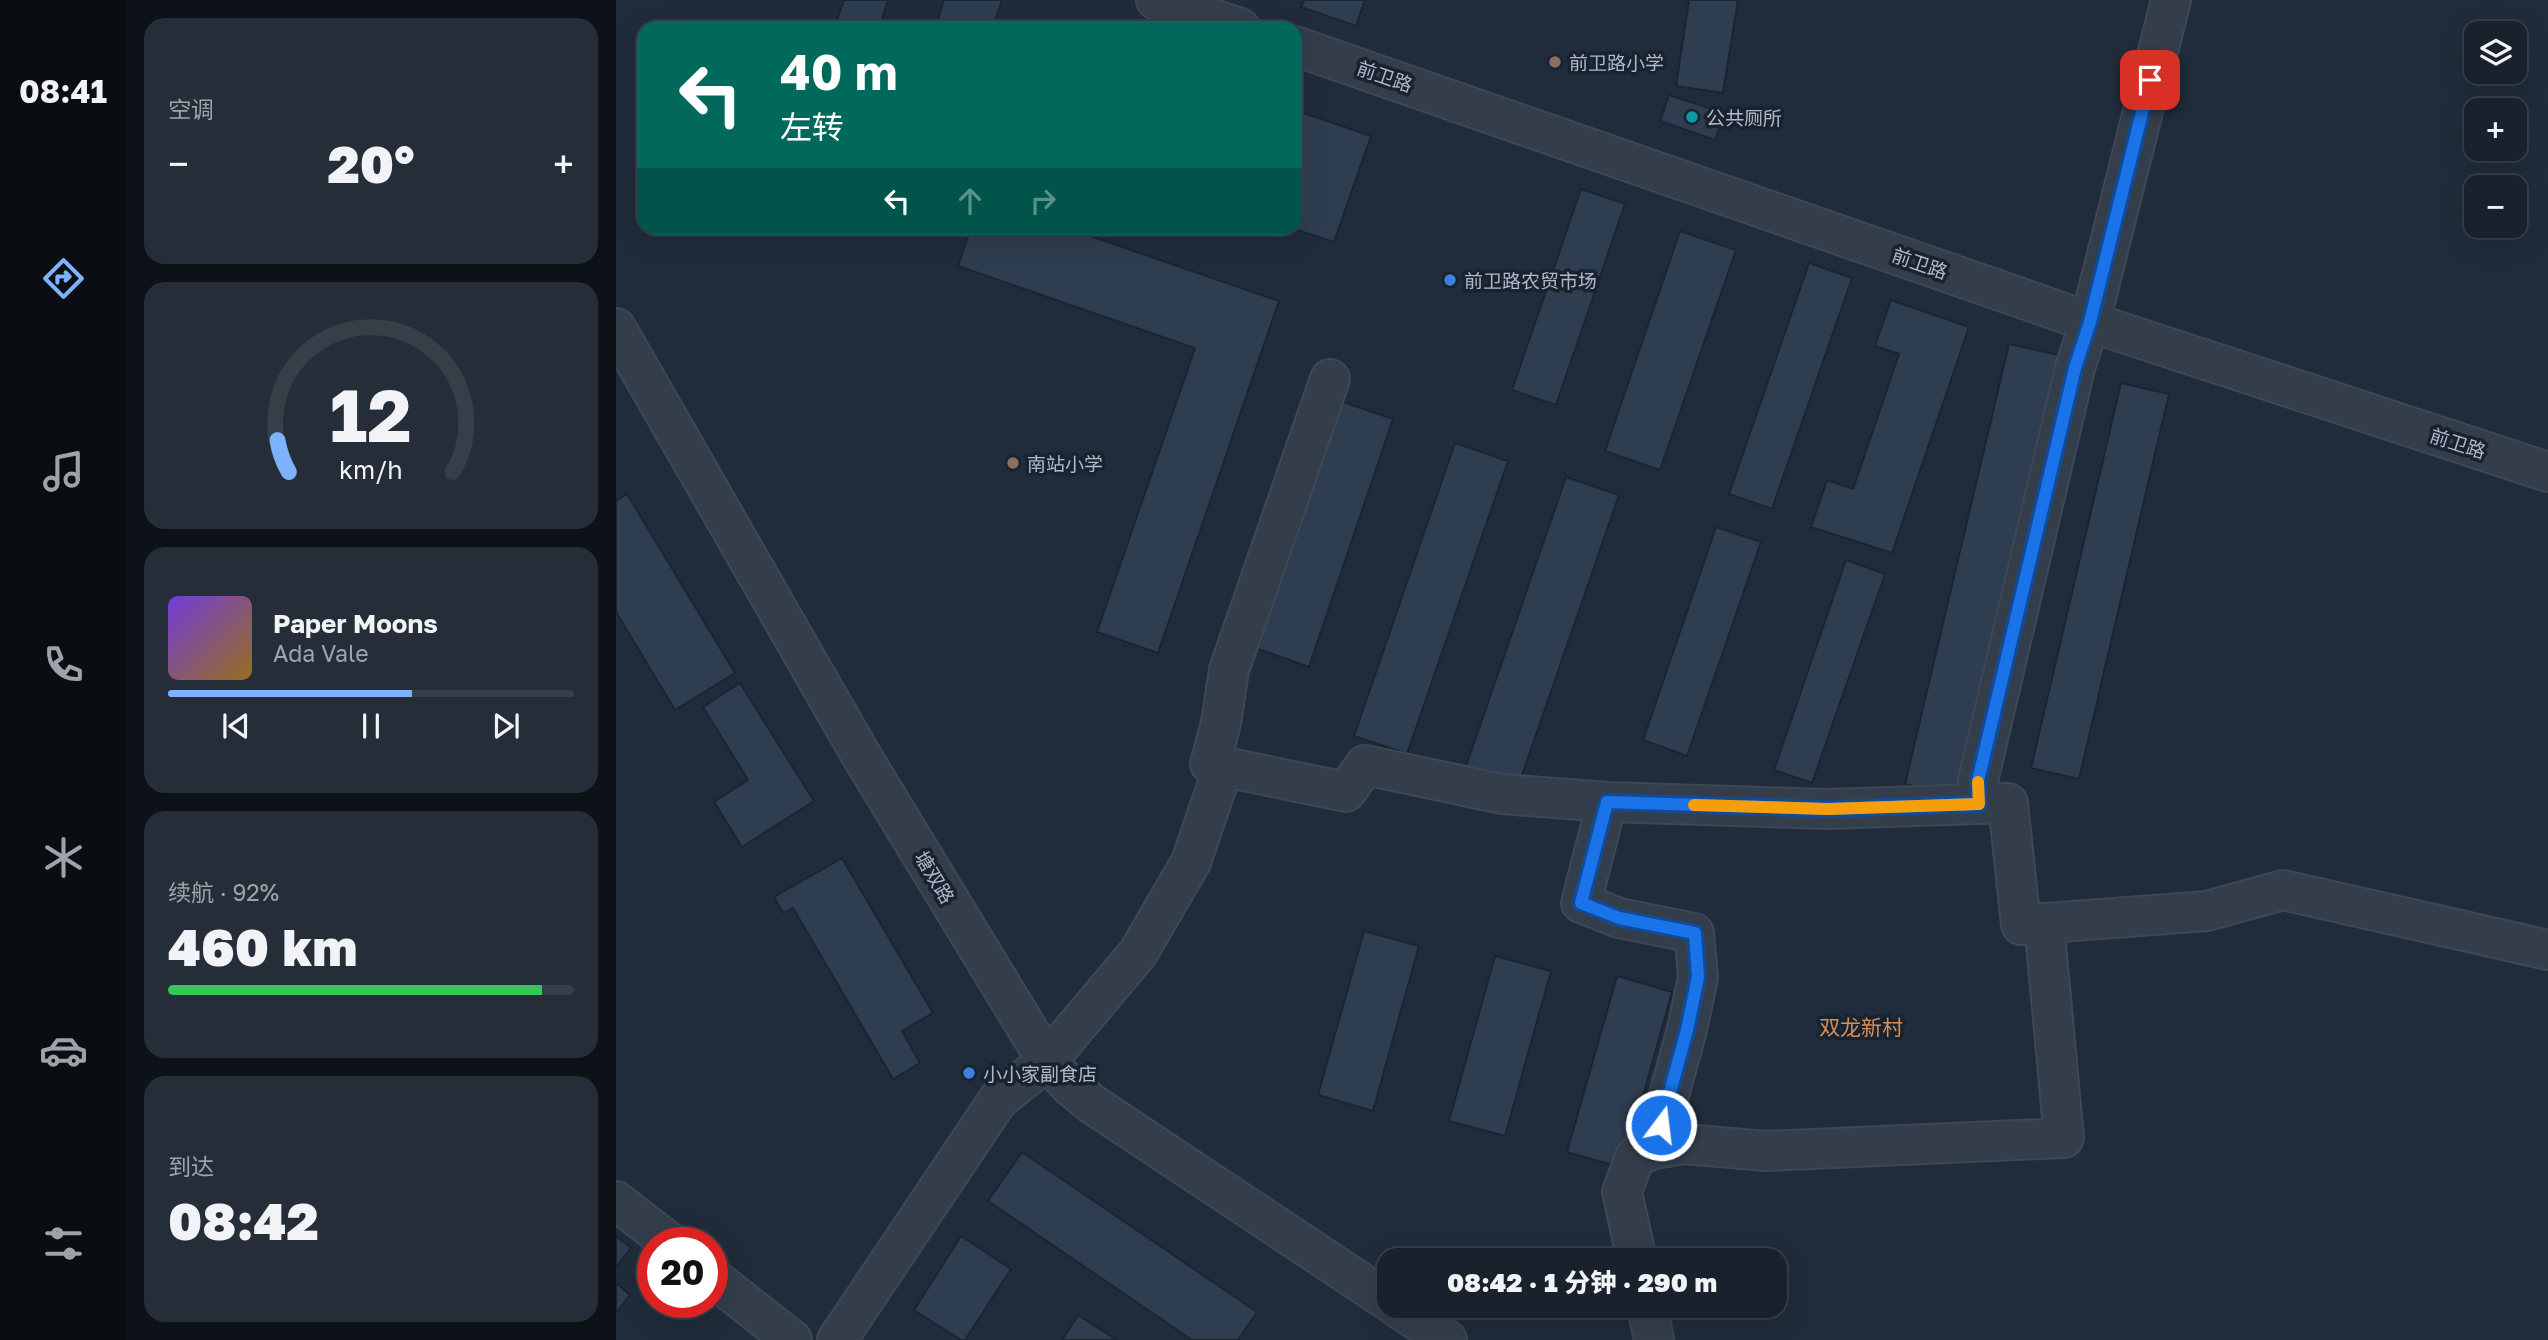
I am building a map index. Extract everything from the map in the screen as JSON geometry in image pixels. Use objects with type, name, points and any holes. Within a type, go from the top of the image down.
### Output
[{"type":"street","points":[[1156,0],[1219,21]]},
{"type":"street","points":[[1979,804],[1978,781],[2075,368],[2090,322],[2171,0]]},
{"type":"street","name":"前卫路","points":[[1302,48],[2090,322],[2548,472]]},
{"type":"street","name":"塘双路","points":[[616,328],[861,755],[1047,1062],[1092,1104],[1377,1293]]},
{"type":"street","points":[[1330,379],[1229,670],[1221,723],[1210,764],[1346,792],[1365,765],[1502,794],[1607,802],[1828,809],[2008,803],[2033,924],[2064,1138],[1766,1151],[1684,1144],[1654,1149],[1635,1157],[1622,1192],[1634,1248]]},
{"type":"street","points":[[837,1340],[998,1100],[1047,1062],[1138,953],[1191,862],[1223,768]]},
{"type":"street","points":[[1607,802],[1581,903],[1619,918],[1695,933],[1698,977],[1687,1030],[1654,1149]]},
{"type":"street","points":[[2033,924],[2207,911],[2283,890],[2548,950]]},
{"type":"street","points":[[616,1201],[650,1227]]},
{"type":"street","points":[[728,1290],[792,1340]]},
{"type":"street","points":[[1413,1318],[1447,1340]]},
{"type":"street","points":[[1649,1318],[1654,1340]]},
{"type":"building","points":[[844,0],[888,0],[881,21],[836,21]]},
{"type":"building","points":[[944,0],[1002,0],[994,21],[937,21]]},
{"type":"building","points":[[1304,0],[1365,0],[1356,26],[1301,7]]},
{"type":"building","points":[[1689,0],[1738,0],[1723,93],[1676,86]]},
{"type":"building","name":"公共厕所","points":[[1669,95],[1724,113],[1715,140],[1660,121]]},
{"type":"building","points":[[1302,112],[1371,136],[1334,242],[1302,232]]},
{"type":"building","points":[[1581,189],[1625,204],[1556,405],[1512,390]]},
{"type":"building","points":[[1680,231],[1736,250],[1660,470],[1605,451]]},
{"type":"building","points":[[969,235],[1087,235],[1279,301],[1158,653],[1097,632],[1195,348],[958,266]]},
{"type":"building","points":[[1809,263],[1852,278],[1772,509],[1729,494]]},
{"type":"building","points":[[1891,300],[1969,327],[1892,553],[1811,527],[1827,480],[1853,489],[1899,354],[1875,346]]},
{"type":"building","points":[[2009,344],[2059,355],[1955,796],[1905,784]]},
{"type":"building","points":[[2121,383],[2169,394],[2079,779],[2031,768]]},
{"type":"building","points":[[1334,399],[1393,419],[1309,667],[1250,646]]},
{"type":"building","points":[[1455,443],[1508,461],[1407,754],[1354,736]]},
{"type":"building","points":[[1566,477],[1619,495],[1518,787],[1465,769]]},
{"type":"building","points":[[627,494],[735,673],[675,710],[616,612],[616,501]]},
{"type":"building","points":[[1716,527],[1761,542],[1687,756],[1643,740]]},
{"type":"building","points":[[1846,560],[1885,574],[1812,783],[1774,770]]},
{"type":"building","points":[[740,683],[814,801],[742,847],[714,802],[748,780],[703,707]]},
{"type":"building","points":[[842,858],[933,1013],[902,1031],[920,1063],[893,1079],[793,908],[783,913],[774,897]]},
{"type":"building","points":[[1364,931],[1419,946],[1373,1111],[1318,1095]]},
{"type":"building","points":[[1495,956],[1551,971],[1505,1136],[1449,1121]]},
{"type":"building","points":[[1617,976],[1672,992],[1623,1168],[1567,1152]]},
{"type":"building","points":[[1022,1152],[1257,1312],[1238,1340],[1192,1340],[988,1201]]},
{"type":"building","points":[[616,1236],[631,1248],[616,1267]]},
{"type":"building","points":[[961,1236],[1011,1269],[965,1340],[914,1310]]},
{"type":"building","points":[[616,1283],[630,1295],[616,1313]]},
{"type":"building","points":[[1078,1315],[1117,1340],[1062,1340]]},
{"type":"slow traffic","points":[[1694,805],[1828,809],[1979,804],[1978,782]]},
{"type":"place","name":"前卫路小学","points":[[1555,62]]},
{"type":"place","name":"公共厕所","points":[[1692,117]]},
{"type":"place","name":"前卫路农贸市场","points":[[1450,280]]},
{"type":"place","name":"南站小学","points":[[1013,463]]},
{"type":"place","name":"小小家副食店","points":[[969,1073]]},
{"type":"district","name":"双龙新村","points":[[1861,1027]]},
{"type":"route","points":[[1661,1125],[1687,1030],[1698,977],[1695,933],[1619,918],[1581,903],[1607,802],[1828,809],[1979,804],[1978,781],[2075,368],[2090,322],[2150,80]]}]
